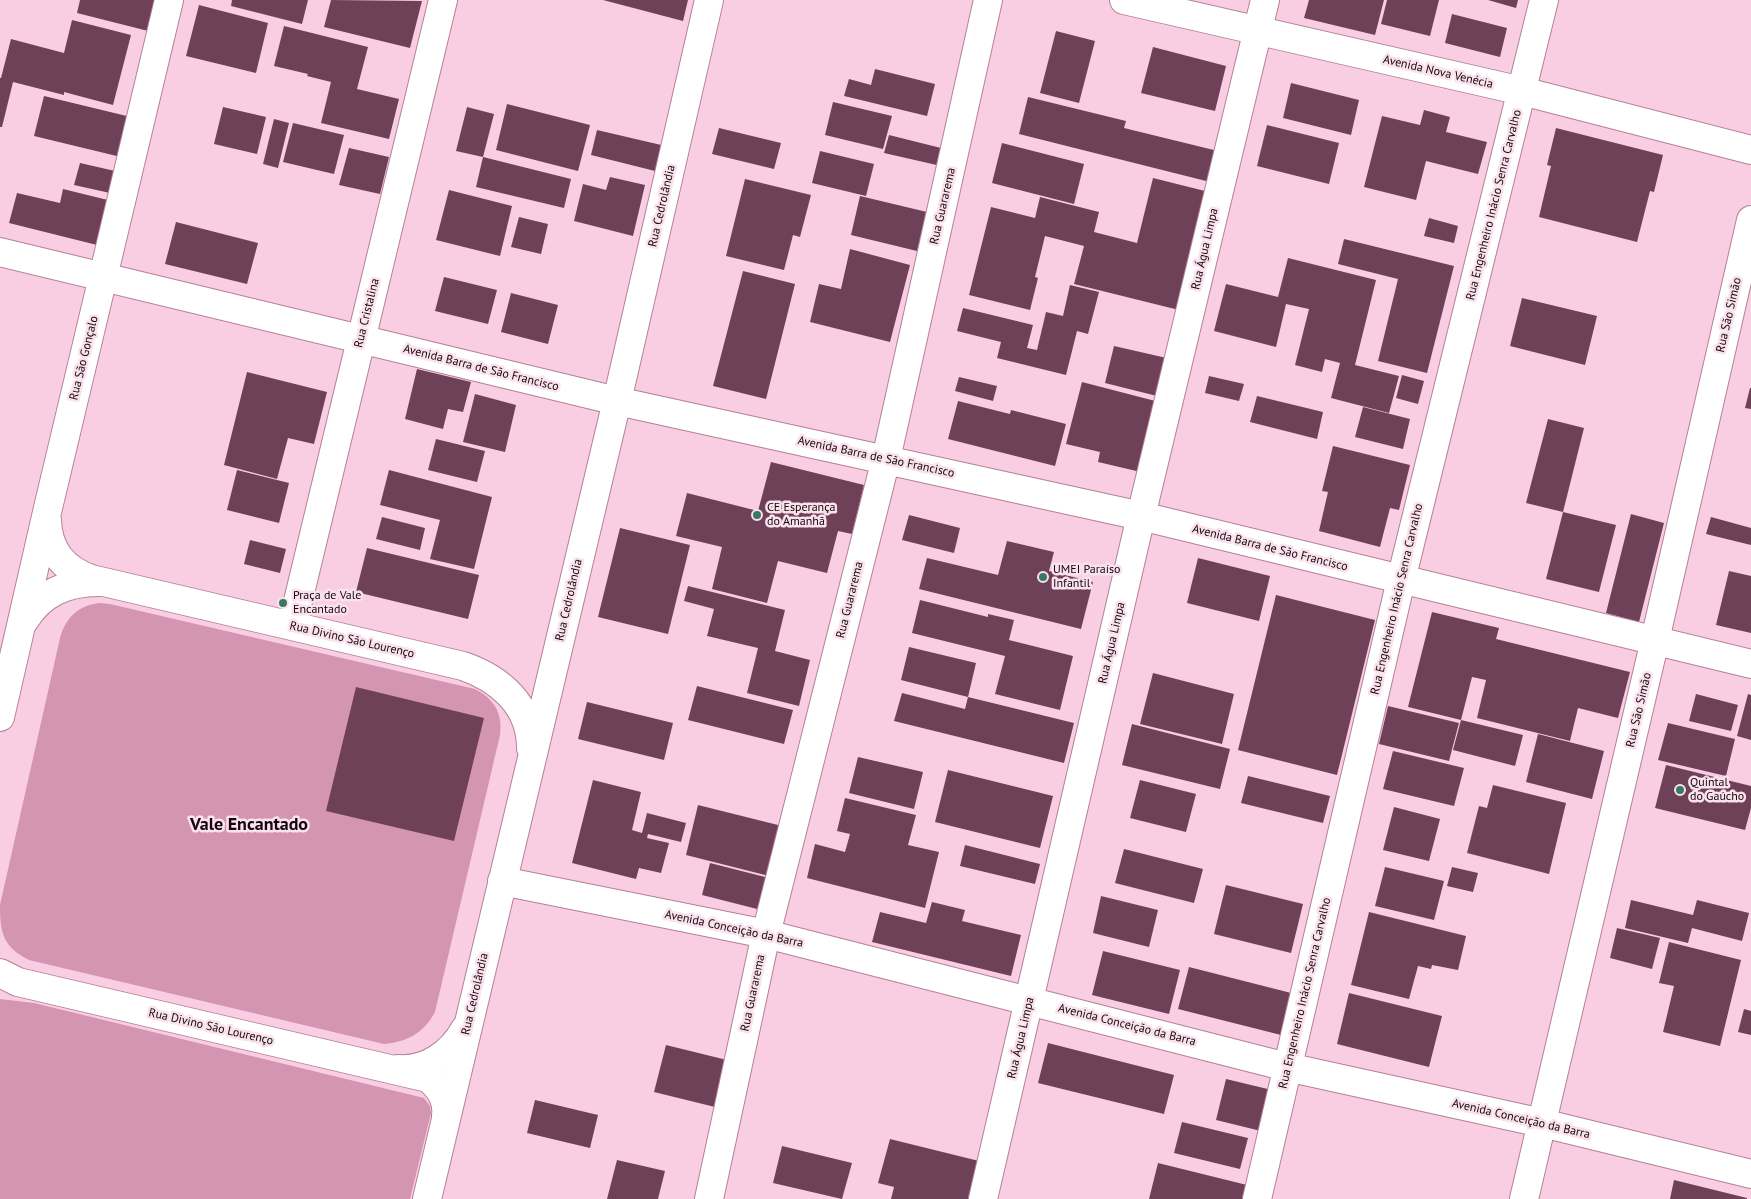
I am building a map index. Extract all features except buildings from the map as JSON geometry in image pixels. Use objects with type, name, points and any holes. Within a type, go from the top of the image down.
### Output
[{"type":"street","name":"Rua São Gonçalo","points":[[0,717],[169,0]]},
{"type":"street","name":"Rua Cristalina","points":[[292,626],[443,0]]},
{"type":"street","name":"Rua Cedrolândia","points":[[427,1199],[617,401],[709,0]]},
{"type":"street","name":"Rua Guararema","points":[[709,1199],[766,934],[886,459],[988,0]]},
{"type":"street","name":"Avenida Nova Venécia","points":[[1124,0],[1522,91],[1751,150]]},
{"type":"street","name":"Rua Água Limpa","points":[[983,1199],[1141,516],[1265,0]]},
{"type":"street","name":"Rua Engenheiro Inácio Senra Carvalho","points":[[1257,1199],[1401,580],[1544,0]]},
{"type":"street","name":"Rua São Simão","points":[[1524,1199],[1751,220]]},
{"type":"street","name":"Avenida Barra de São Francisco","points":[[0,252],[617,401],[1141,516],[1751,664]]},
{"type":"street","name":"Rua Divino São Lourenço","points":[[48,508],[48,534],[58,557],[78,575],[117,586]]},
{"type":"street","name":"Rua Divino São Lourenço","points":[[22,624],[29,612],[40,602],[65,586],[82,582],[100,582],[463,666],[481,672],[497,681],[521,709],[528,725],[531,742],[531,760]]},
{"type":"street","name":"Avenida Conceição da Barra","points":[[502,881],[766,934],[1288,1067],[1542,1123],[1751,1174]]},
{"type":"street","name":"Rua Divino São Lourenço","points":[[0,972],[18,982],[428,1078],[438,1086],[444,1098],[447,1109],[445,1122]]},
{"type":"street","name":"Rua Divino São Lourenço","points":[[0,982],[36,986]]},
{"type":"street","name":"Rua Divino São Lourenço","points":[[386,1068],[403,1070],[420,1067],[436,1060],[457,1042],[470,1018]]},
{"type":"shaded area","points":[[99,603],[475,689],[492,702],[500,720],[500,735],[435,1012],[426,1026],[420,1031],[407,1039],[384,1044],[29,960],[13,950],[8,944],[2,931],[0,905],[60,638],[69,618],[85,607]]},
{"type":"shaded area","points":[[0,999],[34,1003],[424,1098],[430,1106],[431,1113],[410,1199],[0,1199]]},
{"type":"place","name":"CE Esperança do Amanhã","points":[[757,515]]},
{"type":"place","name":"UMEI Paraíso Infantil","points":[[1043,577]]},
{"type":"place","name":"Praça de Vale Encantado","points":[[283,603]]},
{"type":"place","name":"Quintal do Gaúcho","points":[[1680,790]]},
{"type":"district","name":"Vale Encantado","points":[[249,825]]}]
